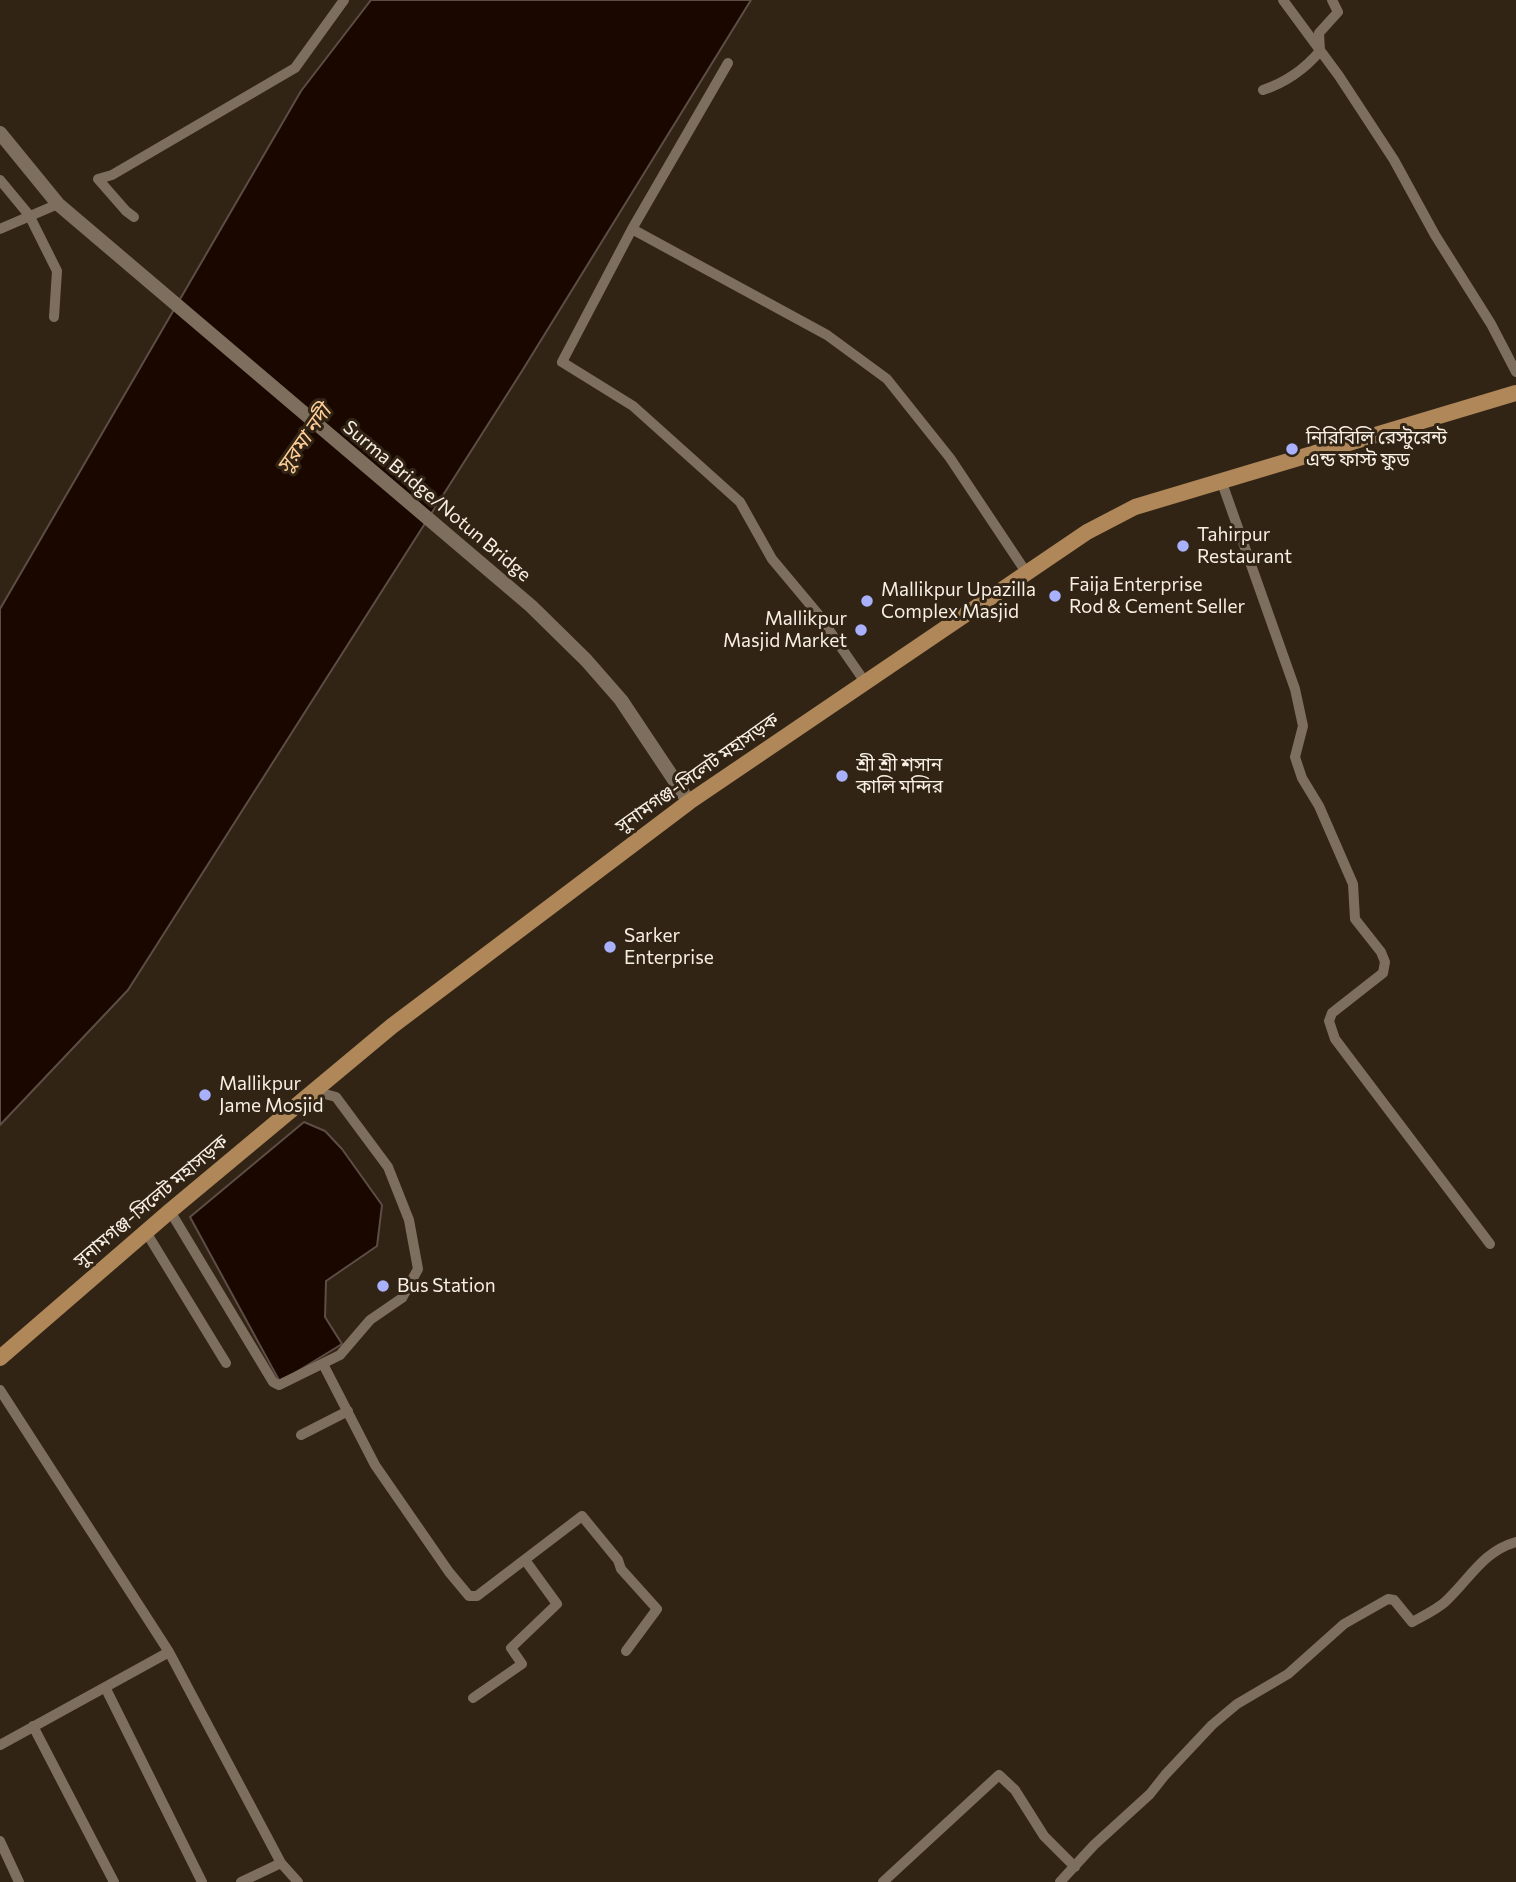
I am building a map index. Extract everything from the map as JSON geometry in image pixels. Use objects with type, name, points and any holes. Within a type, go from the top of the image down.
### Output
[{"type":"main road","name":"Surma Bridge/Notun Bridge","points":[[0,133],[58,204],[531,606],[586,660],[621,700],[689,802]]},
{"type":"main road","name":"সুনামগঞ্জ-সিলেট মহাসড়ক","points":[[0,1358],[170,1211],[392,1026],[689,802],[1087,531],[1135,507],[1516,393]]},
{"type":"street","points":[[134,217],[98,179],[112,175],[295,68],[344,0]]},
{"type":"street","points":[[1283,0],[1394,160],[1435,235],[1491,324],[1516,372]]},
{"type":"street","points":[[1263,90],[1281,84],[1306,67],[1320,51],[1320,33],[1338,12],[1332,0]]},
{"type":"street","points":[[728,63],[632,229],[562,362],[633,406],[740,502],[772,559],[818,614],[865,682]]},
{"type":"street","points":[[0,180],[29,215],[57,271],[54,317]]},
{"type":"street","points":[[0,229],[58,204]]},
{"type":"street","points":[[632,229],[827,335],[887,379],[950,458],[1026,572]]},
{"type":"street","points":[[1222,480],[1295,689],[1303,726],[1295,757],[1302,778],[1319,806],[1353,884],[1355,919],[1381,952],[1385,962],[1383,973],[1332,1013],[1329,1021],[1335,1039],[1490,1244]]},
{"type":"street","points":[[170,1211],[273,1382],[279,1385],[340,1355],[370,1320],[402,1297],[418,1269],[409,1220],[388,1167],[336,1097],[314,1091]]},
{"type":"street","points":[[146,1232],[226,1363]]},
{"type":"street","points":[[323,1364],[375,1465],[449,1572],[469,1596],[477,1596],[582,1516],[618,1560],[621,1569],[657,1609],[626,1651]]},
{"type":"street","points":[[0,1390],[169,1652],[281,1863],[298,1882]]},
{"type":"street","points":[[301,1435],[348,1410]]},
{"type":"street","points":[[1060,1882],[1094,1845],[1150,1794],[1212,1725],[1237,1703],[1288,1674],[1344,1624],[1388,1599],[1394,1600],[1412,1622],[1442,1605],[1480,1562],[1502,1546],[1516,1542]]},
{"type":"street","points":[[472,1698],[522,1664],[511,1648],[557,1604],[525,1560]]},
{"type":"street","points":[[0,1745],[169,1652]]},
{"type":"street","points":[[105,1687],[202,1882]]},
{"type":"street","points":[[33,1726],[114,1882]]},
{"type":"street","points":[[883,1882],[999,1775],[1015,1790],[1044,1836],[1075,1867]]},
{"type":"street","points":[[0,1841],[19,1882]]},
{"type":"street","points":[[241,1882],[281,1863]]},
{"type":"water","name":"সুরমা নদী","points":[[371,0],[751,0],[522,371],[128,990],[0,1125],[0,609],[301,91]]},
{"type":"water","points":[[304,1122],[325,1131],[342,1149],[382,1205],[377,1246],[326,1281],[325,1317],[342,1344],[280,1382],[190,1217]]},
{"type":"place","name":"নিরিবিলি রেস্টুরেন্ট এন্ড ফাস্ট ফুড","points":[[1292,449]]},
{"type":"place","name":"Tahirpur Restaurant","points":[[1183,546]]},
{"type":"place","name":"Faija Enterprise Rod & Cement Seller","points":[[1055,596]]},
{"type":"place","name":"Mallikpur Upazilla Complex Masjid","points":[[867,601]]},
{"type":"place","name":"Mallikpur Masjid Market","points":[[861,630]]},
{"type":"place","name":"শ্রী শ্রী শসান কালি মন্দির","points":[[842,776]]},
{"type":"place","name":"Sarker Enterprise","points":[[610,947]]},
{"type":"place","name":"Mallikpur Jame Mosjid","points":[[205,1095]]},
{"type":"place","name":"Bus Station","points":[[383,1286]]}]
